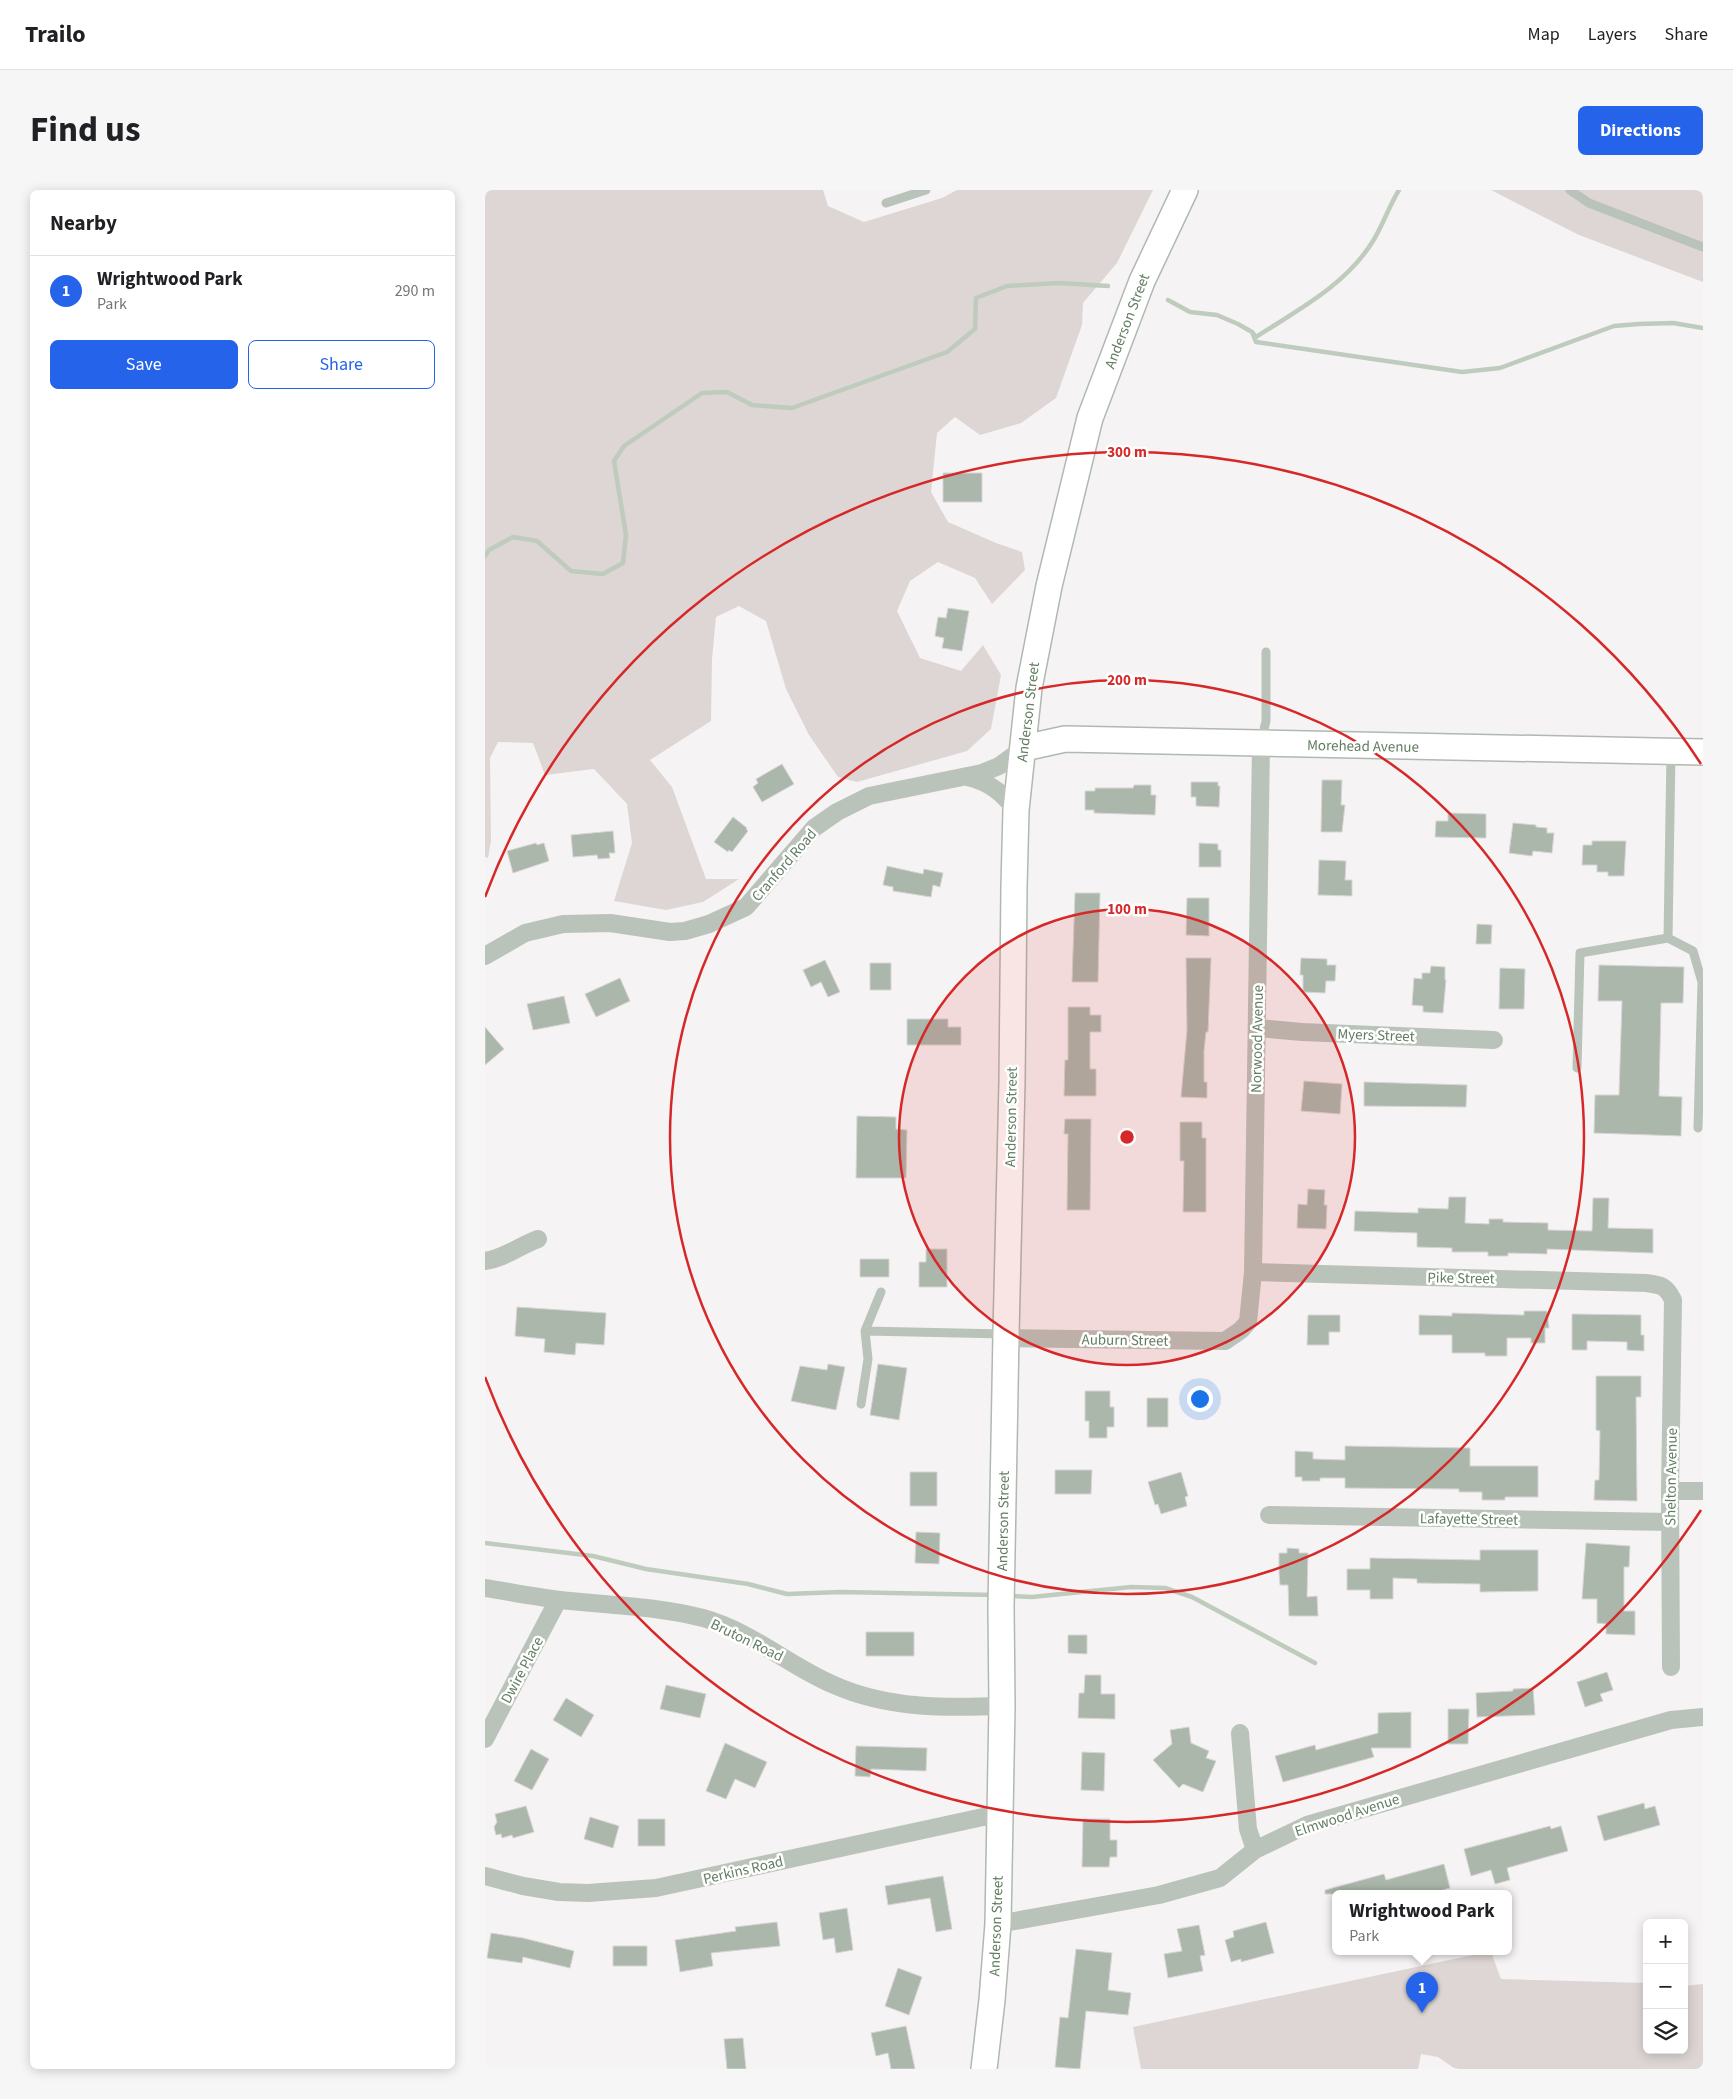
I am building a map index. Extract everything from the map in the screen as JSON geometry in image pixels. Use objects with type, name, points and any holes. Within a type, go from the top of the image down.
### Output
[{"type":"street","name":"Anderson Street","points":[[984,2069],[998,1924],[1005,1336],[1012,1082],[1016,810],[1029,688],[1049,586],[1091,418],[1141,281],[1185,190]]},
{"type":"street","name":"Morehead Avenue","points":[[1024,748],[1065,739],[1703,752]]},
{"type":"street","name":"Norwood Avenue","points":[[1241,1330],[1248,1322],[1253,1272],[1261,744]]},
{"type":"street","name":"Cranford Road","points":[[485,956],[525,933],[563,924],[610,923],[670,932],[685,931],[709,924],[746,907],[814,828],[837,812],[869,796],[966,777],[999,766],[1024,748]]},
{"type":"street","name":"Cranford Road","points":[[966,777],[981,780],[992,786],[1016,810]]},
{"type":"street","name":"Myers Street","points":[[1258,1028],[1302,1032],[1494,1040]]},
{"type":"street","points":[[485,1261],[507,1256],[522,1246],[538,1239]]},
{"type":"street","name":"Pike Street","points":[[1253,1272],[1646,1283],[1668,1289]]},
{"type":"street","name":"Shelton Avenue","points":[[1668,1289],[1673,1300],[1670,1491],[1671,1667]]},
{"type":"street","name":"Auburn Street","points":[[1005,1336],[1225,1341],[1241,1330]]},
{"type":"street","points":[[1670,1491],[1703,1491]]},
{"type":"street","name":"Lafayette Street","points":[[1269,1515],[1670,1522]]},
{"type":"street","name":"Bruton Road","points":[[485,1588],[558,1600],[647,1608],[703,1618],[729,1627],[835,1686],[885,1701],[951,1708],[1002,1706]]},
{"type":"street","name":"Dwire Place","points":[[485,1739],[558,1600]]},
{"type":"street","name":"Elmwood Avenue","points":[[998,1924],[1159,1895],[1220,1878],[1255,1850],[1307,1825],[1671,1720],[1703,1717]]},
{"type":"street","points":[[1241,1733],[1248,1829],[1255,1850]]},
{"type":"street","name":"Perkins Road","points":[[485,1876],[523,1886],[559,1892],[588,1893],[656,1888],[983,1817],[999,1817]]},
{"type":"lane","points":[[886,203],[926,190]]},
{"type":"lane","points":[[1570,190],[1589,203],[1703,247]]},
{"type":"lane","points":[[1261,744],[1266,721],[1266,652]]},
{"type":"lane","points":[[1668,938],[1671,752]]},
{"type":"lane","points":[[1577,1068],[1580,953],[1668,938],[1693,951],[1702,982],[1698,1128]]},
{"type":"lane","points":[[861,1404],[868,1359],[865,1331],[881,1292]]},
{"type":"lane","points":[[865,1331],[1005,1336]]},
{"type":"shaded area","points":[[485,190],[823,190],[828,206],[864,222],[942,198],[957,190],[1153,190],[1117,263],[1083,303],[1082,325],[1056,398],[1021,423],[980,435],[955,417],[937,433],[931,492],[948,522],[1022,552],[1025,570],[992,604],[975,578],[938,562],[910,581],[897,611],[920,658],[961,671],[983,645],[1001,675],[991,729],[967,751],[857,782],[838,777],[809,735],[786,689],[766,621],[739,606],[716,617],[712,659],[711,721],[650,760],[672,787],[706,879],[739,879],[703,902],[666,910],[614,901],[632,843],[627,804],[594,769],[545,775],[533,743],[498,742],[490,758],[491,841],[488,858],[485,857]]},
{"type":"shaded area","points":[[1491,190],[1703,190],[1703,282],[1579,235]]},
{"type":"shaded area","points":[[1473,1955],[1492,1955],[1501,1979],[1643,1983],[1643,2054],[1688,2054],[1688,1986],[1703,1984],[1703,2069],[1460,2069],[1454,2068],[1438,2057],[1421,2054],[1418,2069],[1141,2069],[1133,2027]]},
{"type":"building","points":[[943,473],[982,473],[982,502],[943,502]]},
{"type":"building","points":[[948,608],[969,611],[962,651],[942,648],[944,638],[935,636],[938,617],[946,618]]},
{"type":"building","points":[[782,764],[794,784],[762,802],[753,787],[758,783],[756,779]]},
{"type":"building","points":[[1322,780],[1342,780],[1341,805],[1345,805],[1342,832],[1321,832]]},
{"type":"building","points":[[1191,782],[1218,782],[1218,786],[1220,786],[1219,807],[1196,806],[1196,797],[1191,797]]},
{"type":"building","points":[[1134,785],[1151,785],[1151,795],[1156,795],[1155,815],[1094,813],[1094,810],[1085,810],[1085,791],[1095,791],[1095,788],[1133,788]]},
{"type":"building","points":[[1448,813],[1486,814],[1486,838],[1435,837],[1436,821],[1448,821]]},
{"type":"building","points":[[733,817],[747,828],[748,831],[732,852],[729,850],[728,852],[714,842]]},
{"type":"building","points":[[1513,823],[1536,825],[1536,827],[1547,828],[1547,833],[1554,833],[1552,853],[1533,851],[1532,856],[1509,853]]},
{"type":"building","points":[[613,831],[615,853],[609,853],[610,858],[598,859],[597,855],[573,857],[571,835]]},
{"type":"building","points":[[1592,841],[1626,841],[1624,876],[1608,876],[1608,872],[1597,872],[1597,865],[1582,865],[1583,845],[1592,845]]},
{"type":"building","points":[[536,843],[537,845],[544,843],[549,861],[513,873],[507,851]]},
{"type":"building","points":[[1199,843],[1218,844],[1218,850],[1221,850],[1221,867],[1199,867]]},
{"type":"building","points":[[1319,860],[1346,861],[1345,880],[1352,880],[1352,896],[1318,895]]},
{"type":"building","points":[[887,866],[923,874],[924,869],[943,873],[940,887],[933,885],[931,897],[893,891],[893,887],[883,885]]},
{"type":"building","points":[[1075,893],[1100,893],[1098,982],[1072,982]]},
{"type":"building","points":[[1187,898],[1209,898],[1209,936],[1186,935]]},
{"type":"building","points":[[1477,924],[1492,925],[1491,944],[1476,944]]},
{"type":"building","points":[[1186,958],[1211,958],[1208,1032],[1206,1032],[1204,1051],[1204,1082],[1207,1082],[1207,1098],[1181,1097],[1187,1030]]},
{"type":"building","points":[[1301,958],[1327,959],[1327,965],[1336,965],[1335,981],[1326,981],[1325,993],[1303,992],[1303,975],[1300,975]]},
{"type":"building","points":[[825,960],[840,992],[828,997],[821,982],[811,987],[803,970]]},
{"type":"building","points":[[870,963],[891,963],[891,990],[870,990]]},
{"type":"building","points":[[1599,965],[1684,967],[1683,1003],[1661,1003],[1659,1096],[1682,1097],[1681,1136],[1594,1133],[1595,1095],[1619,1095],[1622,1001],[1598,1001]]},
{"type":"building","points":[[1431,966],[1445,967],[1446,980],[1443,1013],[1423,1012],[1423,1006],[1412,1005],[1414,978],[1422,979],[1422,973],[1430,973]]},
{"type":"building","points":[[1500,968],[1525,969],[1524,1009],[1499,1009]]},
{"type":"building","points":[[620,978],[630,1001],[596,1017],[585,994]]},
{"type":"building","points":[[564,996],[570,1023],[533,1030],[527,1004]]},
{"type":"building","points":[[1068,1007],[1090,1007],[1090,1015],[1101,1015],[1101,1032],[1090,1032],[1090,1069],[1096,1069],[1096,1096],[1064,1096],[1065,1060],[1068,1060]]},
{"type":"building","points":[[907,1019],[948,1019],[948,1027],[961,1027],[961,1045],[907,1045]]},
{"type":"building","points":[[485,1027],[504,1049],[485,1065]]},
{"type":"building","points":[[1304,1081],[1342,1084],[1340,1114],[1301,1111]]},
{"type":"building","points":[[1364,1082],[1467,1085],[1466,1107],[1364,1106]]},
{"type":"building","points":[[857,1116],[896,1117],[896,1129],[907,1130],[906,1178],[856,1178]]},
{"type":"building","points":[[1065,1119],[1091,1119],[1090,1210],[1067,1210],[1068,1134],[1064,1134]]},
{"type":"building","points":[[1180,1122],[1202,1122],[1202,1138],[1206,1138],[1206,1212],[1183,1212],[1184,1161],[1180,1161]]},
{"type":"building","points":[[1308,1189],[1325,1190],[1324,1205],[1327,1205],[1326,1229],[1297,1228],[1298,1204],[1307,1205]]},
{"type":"building","points":[[1449,1197],[1466,1197],[1465,1223],[1489,1224],[1489,1219],[1503,1219],[1503,1222],[1548,1223],[1548,1230],[1592,1231],[1593,1198],[1609,1198],[1608,1228],[1653,1229],[1653,1253],[1547,1249],[1547,1254],[1508,1253],[1508,1256],[1488,1256],[1488,1252],[1452,1252],[1452,1248],[1417,1247],[1417,1233],[1354,1231],[1355,1211],[1418,1213],[1418,1208],[1448,1209]]},
{"type":"building","points":[[926,1249],[947,1249],[947,1287],[919,1287],[919,1262],[926,1262]]},
{"type":"building","points":[[860,1259],[889,1259],[889,1277],[860,1277]]},
{"type":"building","points":[[517,1307],[606,1313],[604,1345],[576,1343],[575,1355],[544,1352],[545,1339],[515,1336]]},
{"type":"building","points":[[1524,1311],[1547,1311],[1549,1328],[1545,1328],[1545,1343],[1531,1343],[1531,1338],[1507,1338],[1507,1356],[1485,1356],[1485,1353],[1452,1353],[1452,1335],[1419,1335],[1419,1315],[1452,1316],[1452,1313],[1524,1315]]},
{"type":"building","points":[[1572,1314],[1641,1315],[1641,1335],[1644,1335],[1644,1351],[1627,1350],[1627,1342],[1587,1341],[1587,1350],[1572,1350]]},
{"type":"building","points":[[1308,1315],[1340,1315],[1340,1332],[1329,1332],[1329,1345],[1307,1345]]},
{"type":"building","points":[[828,1364],[845,1367],[836,1410],[791,1401],[800,1366],[827,1370]]},
{"type":"building","points":[[878,1364],[907,1368],[899,1420],[870,1415]]},
{"type":"building","points":[[1596,1376],[1641,1376],[1641,1397],[1636,1397],[1637,1501],[1594,1500],[1595,1480],[1599,1480],[1600,1431],[1596,1430]]},
{"type":"building","points":[[1085,1391],[1110,1391],[1110,1407],[1114,1407],[1114,1427],[1107,1427],[1107,1438],[1089,1438],[1089,1421],[1085,1421]]},
{"type":"building","points":[[1147,1398],[1168,1398],[1168,1427],[1147,1427]]},
{"type":"building","points":[[1345,1446],[1470,1448],[1470,1466],[1538,1466],[1538,1497],[1505,1497],[1505,1500],[1482,1500],[1482,1492],[1459,1492],[1459,1489],[1345,1488],[1345,1478],[1320,1478],[1320,1481],[1302,1481],[1302,1477],[1295,1477],[1295,1451],[1313,1452],[1313,1459],[1345,1460]]},
{"type":"building","points":[[1055,1470],[1092,1470],[1091,1494],[1055,1494]]},
{"type":"building","points":[[910,1472],[937,1472],[937,1506],[910,1506]]},
{"type":"building","points":[[1181,1472],[1188,1496],[1185,1497],[1187,1506],[1161,1514],[1158,1504],[1155,1505],[1148,1482]]},
{"type":"building","points":[[916,1532],[940,1533],[939,1564],[915,1563]]},
{"type":"building","points":[[1586,1543],[1630,1546],[1629,1567],[1624,1567],[1624,1611],[1635,1611],[1635,1635],[1606,1634],[1606,1624],[1597,1623],[1597,1599],[1582,1599]]},
{"type":"building","points":[[1287,1548],[1299,1549],[1299,1553],[1308,1553],[1307,1597],[1317,1596],[1318,1616],[1289,1616],[1288,1585],[1280,1585],[1279,1572],[1279,1553],[1287,1553]]},
{"type":"building","points":[[1480,1550],[1538,1550],[1538,1591],[1480,1592],[1480,1584],[1417,1583],[1417,1579],[1393,1578],[1393,1599],[1370,1599],[1370,1590],[1347,1590],[1347,1569],[1370,1569],[1370,1558],[1480,1560]]},
{"type":"building","points":[[866,1632],[914,1632],[914,1656],[866,1656]]},
{"type":"building","points":[[1068,1635],[1087,1635],[1087,1654],[1068,1653]]},
{"type":"building","points":[[1607,1672],[1613,1690],[1600,1694],[1603,1701],[1585,1707],[1577,1682]]},
{"type":"building","points":[[1085,1675],[1101,1675],[1101,1694],[1115,1694],[1115,1719],[1078,1718],[1079,1693],[1084,1693]]},
{"type":"building","points":[[666,1685],[706,1694],[700,1718],[660,1709]]},
{"type":"building","points":[[1533,1688],[1535,1715],[1477,1717],[1476,1693]]},
{"type":"building","points":[[566,1698],[594,1715],[581,1737],[553,1720]]},
{"type":"building","points":[[1448,1709],[1469,1709],[1468,1744],[1448,1744]]},
{"type":"building","points":[[1411,1712],[1411,1748],[1371,1748],[1374,1757],[1283,1782],[1275,1756],[1315,1745],[1316,1750],[1378,1733],[1378,1713]]},
{"type":"building","points":[[1189,1727],[1191,1743],[1209,1751],[1206,1758],[1216,1761],[1203,1792],[1183,1784],[1179,1788],[1153,1760],[1172,1744],[1170,1730]]},
{"type":"building","points":[[725,1743],[767,1762],[755,1788],[735,1779],[726,1799],[706,1791]]},
{"type":"building","points":[[856,1746],[927,1748],[926,1771],[871,1769],[870,1777],[855,1776]]},
{"type":"building","points":[[531,1749],[549,1759],[532,1790],[514,1781]]},
{"type":"building","points":[[1082,1752],[1105,1753],[1104,1791],[1081,1790]]},
{"type":"building","points":[[1644,1803],[1645,1809],[1655,1806],[1660,1825],[1604,1841],[1597,1816]]},
{"type":"building","points":[[526,1806],[534,1832],[513,1838],[512,1835],[502,1838],[501,1834],[496,1835],[494,1827],[497,1822],[495,1814]]},
{"type":"building","points":[[590,1817],[619,1826],[613,1848],[584,1839]]},
{"type":"building","points":[[638,1819],[665,1819],[665,1846],[638,1846]]},
{"type":"building","points":[[1083,1819],[1110,1819],[1110,1840],[1117,1840],[1117,1857],[1110,1857],[1109,1867],[1082,1867]]},
{"type":"building","points":[[1550,1826],[1551,1829],[1561,1826],[1568,1851],[1507,1868],[1510,1880],[1495,1884],[1491,1870],[1471,1876],[1464,1849]]},
{"type":"building","points":[[1444,1864],[1450,1888],[1442,1890],[1332,1890],[1332,1894],[1325,1894],[1325,1890],[1384,1874],[1386,1880]]},
{"type":"building","points":[[943,1876],[952,1929],[936,1932],[930,1898],[888,1905],[885,1886]]},
{"type":"building","points":[[847,1908],[853,1950],[836,1953],[834,1938],[823,1940],[819,1913]]},
{"type":"building","points":[[777,1922],[780,1946],[711,1953],[713,1966],[680,1972],[675,1940],[736,1931],[735,1927]]},
{"type":"building","points":[[1266,1922],[1274,1953],[1241,1962],[1241,1959],[1231,1962],[1225,1940],[1234,1937],[1233,1931]]},
{"type":"building","points":[[1199,1925],[1205,1955],[1200,1956],[1203,1971],[1168,1978],[1164,1954],[1182,1951],[1177,1929]]},
{"type":"building","points":[[491,1933],[523,1938],[574,1951],[570,1968],[523,1957],[522,1963],[487,1958]]},
{"type":"building","points":[[613,1946],[647,1946],[647,1966],[613,1966]]},
{"type":"building","points":[[1076,1949],[1112,1953],[1108,1990],[1131,1993],[1128,2015],[1086,2011],[1080,2069],[1055,2067],[1060,2017],[1068,2018]]},
{"type":"building","points":[[898,1968],[922,1977],[909,2015],[885,2006]]},
{"type":"building","points":[[906,2026],[915,2069],[891,2069],[888,2053],[876,2056],[871,2033]]},
{"type":"building","points":[[743,2038],[746,2069],[727,2069],[724,2039]]},
{"type":"waterway","points":[[1168,300],[1190,312],[1217,315],[1238,324],[1252,332],[1256,337],[1320,295],[1349,271],[1373,241],[1399,190]]},
{"type":"waterway","points":[[485,556],[489,550],[513,537],[537,541],[571,571],[603,574],[623,563],[626,535],[614,461],[624,446],[702,393],[727,392],[752,405],[792,408],[947,352],[975,329],[976,298],[1007,286],[1059,283],[1108,286]]},
{"type":"waterway","points":[[1252,332],[1256,342],[1462,372],[1500,368],[1614,326],[1673,323],[1703,328]]},
{"type":"waterway","points":[[485,1543],[593,1556],[646,1569],[748,1584],[787,1594],[840,1592],[995,1595]]},
{"type":"waterway","points":[[1010,1596],[1032,1597],[1131,1587],[1165,1588],[1192,1597],[1315,1663]]},
{"type":"place","name":"Wrightwood Park","points":[[1422,2013]]}]
